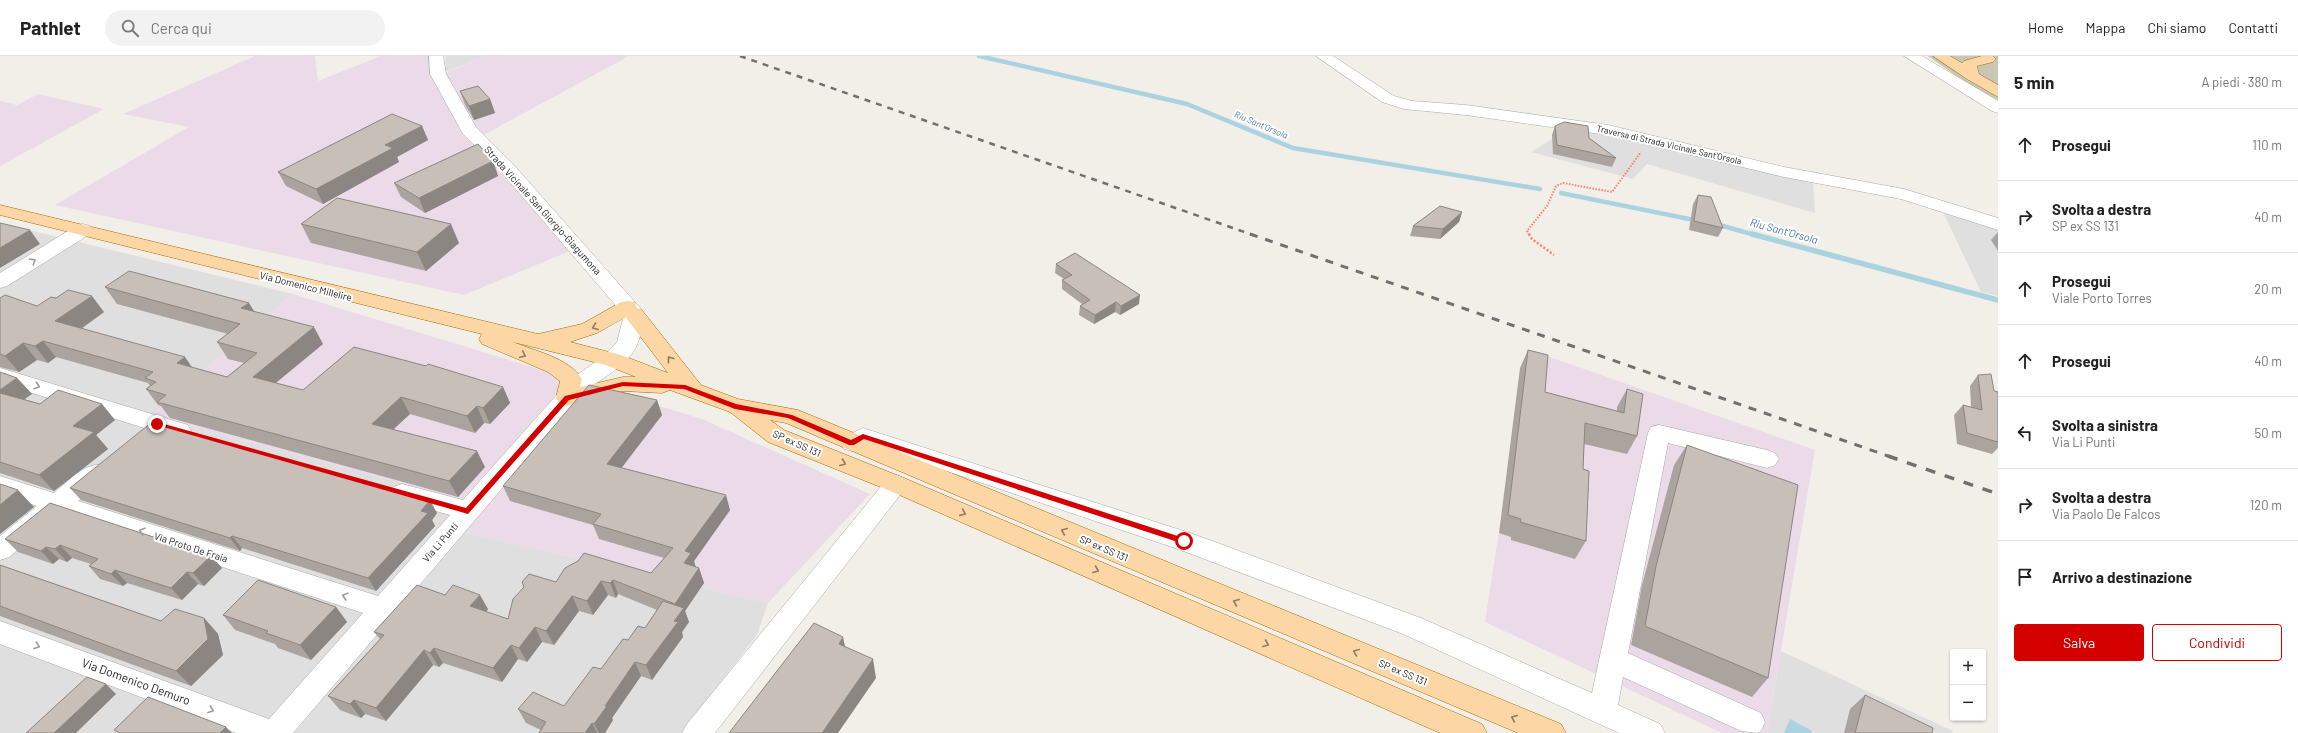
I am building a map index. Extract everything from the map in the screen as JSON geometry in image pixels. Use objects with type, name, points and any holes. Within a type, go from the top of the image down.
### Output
[{"type":"main road","points":[[1940,56],[1998,92]]},
{"type":"main road","points":[[1969,56],[1993,60]]},
{"type":"main road","points":[[1972,76],[1969,64],[1993,60]]},
{"type":"main road","name":"Via Domenico Millelire","points":[[0,210],[613,360],[735,406]]},
{"type":"main road","points":[[531,339],[570,336],[631,310],[689,389]]},
{"type":"main road","points":[[450,320],[529,357],[556,367],[571,379],[567,398],[623,384],[689,389]]},
{"type":"main road","name":"SP ex SS 131","points":[[735,406],[790,416],[1550,733]]},
{"type":"main road","name":"SP ex SS 131","points":[[735,406],[776,436],[896,484],[1472,733]]},
{"type":"street","name":"Strada Vicinale San Giorgio-Giagumona","points":[[436,56],[438,74],[469,130],[508,169],[631,310]]},
{"type":"street","name":"Traversa di Strada Vicinale Sant'Orsola","points":[[1323,56],[1388,99],[1410,106],[1466,110],[1592,128],[1784,172],[1904,194],[1998,224]]},
{"type":"street","points":[[1911,56],[1998,108]]},
{"type":"street","points":[[0,282],[83,230]]},
{"type":"street","points":[[613,360],[627,344],[631,310]]},
{"type":"street","name":"Via Li Punti","points":[[275,733],[382,608],[578,385],[613,360]]},
{"type":"street","points":[[0,375],[203,437]]},
{"type":"street","points":[[138,439],[157,424]]},
{"type":"street","points":[[1602,711],[1659,433],[1767,459]]},
{"type":"street","points":[[852,443],[863,436],[894,445],[1241,561],[1412,626],[1650,733]]},
{"type":"street","points":[[0,550],[113,459]]},
{"type":"street","points":[[697,733],[896,484]]},
{"type":"street","name":"Via Proto De Fraia","points":[[0,485],[382,608]]},
{"type":"street","points":[[380,486],[468,511]]},
{"type":"street","name":"Via Domenico Demuro","points":[[0,632],[271,733]]},
{"type":"street","points":[[1613,659],[1751,722]]},
{"type":"path","points":[[1554,255],[1532,239],[1527,231],[1547,206],[1556,186],[1563,183],[1612,192],[1634,159],[1653,141]]},
{"type":"shaded area","points":[[255,56],[315,56],[318,81],[381,56],[430,56],[434,77],[487,56],[629,56],[478,138],[570,251],[464,295],[55,205],[189,127],[123,114]]},
{"type":"shaded area","points":[[446,56],[487,56],[445,72]]},
{"type":"shaded area","points":[[1928,56],[1998,56],[1998,100],[1965,82]]},
{"type":"shaded area","points":[[38,94],[104,109],[0,166],[0,101],[17,105]]},
{"type":"shaded area","points":[[1571,127],[1813,182],[1815,213],[1647,164],[1633,179],[1531,152]]},
{"type":"shaded area","points":[[1944,214],[1998,225],[1998,296],[1981,292]]},
{"type":"shaded area","points":[[0,223],[293,294],[151,416],[468,501],[443,527],[768,603],[757,635],[682,733],[0,733]]},
{"type":"shaded area","points":[[293,294],[702,419],[870,494],[768,603],[443,527],[467,501],[151,416]]},
{"type":"shaded area","points":[[1527,349],[1815,450],[1767,733],[1722,733],[1485,622]]},
{"type":"shaded area","points":[[1781,651],[1953,731],[1952,733],[1767,733]]},
{"type":"water","points":[[1790,719],[1812,731],[1811,733],[1784,733]]},
{"type":"building","points":[[478,86],[490,99],[469,106],[460,91]]},
{"type":"building","points":[[392,114],[422,126],[385,145],[393,148],[316,189],[278,172]]},
{"type":"building","points":[[1564,122],[1588,126],[1589,138],[1616,158],[1557,145],[1555,126]]},
{"type":"building","points":[[478,144],[493,161],[419,198],[394,183]]},
{"type":"building","points":[[1698,195],[1711,197],[1723,228],[1694,221]]},
{"type":"building","points":[[337,198],[451,224],[417,252],[301,224]]},
{"type":"building","points":[[1440,206],[1462,212],[1443,229],[1413,226]]},
{"type":"building","points":[[0,223],[30,230],[0,248]]},
{"type":"building","points":[[1075,253],[1140,295],[1121,306],[1116,302],[1095,315],[1080,306],[1090,300],[1062,280],[1072,275],[1056,264]]},
{"type":"building","points":[[129,271],[249,303],[241,308],[314,327],[253,377],[303,390],[354,347],[426,366],[428,364],[503,387],[483,408],[477,406],[467,416],[401,397],[372,424],[477,451],[449,481],[157,402],[166,395],[146,389],[156,382],[145,378],[153,372],[43,341],[35,346],[23,343],[5,356],[0,354],[0,298],[5,295],[37,306],[51,297],[56,298],[68,290],[92,296],[55,321],[185,357],[177,363],[227,377],[257,353],[217,342],[240,324],[105,287]]},
{"type":"building","points":[[1528,350],[1548,355],[1545,392],[1624,413],[1627,389],[1643,394],[1637,436],[1585,423],[1583,469],[1589,471],[1586,541],[1520,522],[1521,519],[1508,515]]},
{"type":"building","points":[[0,372],[17,378],[0,390]]},
{"type":"building","points":[[1991,374],[1994,391],[1998,392],[1998,442],[1967,433],[1963,405],[1982,410],[1978,375]]},
{"type":"building","points":[[589,385],[657,400],[607,464],[726,495],[685,551],[691,553],[684,563],[699,568],[675,604],[613,580],[610,583],[601,581],[587,601],[572,596],[546,631],[535,627],[519,648],[511,645],[493,668],[434,648],[430,653],[424,650],[376,708],[354,700],[350,704],[328,696],[384,635],[374,632],[417,585],[445,595],[453,585],[480,595],[470,606],[508,619],[513,599],[524,587],[522,582],[529,574],[556,582],[565,568],[578,561],[584,553],[651,573],[673,548],[593,524],[601,514],[503,486]]},
{"type":"building","points":[[58,390],[102,404],[73,426],[94,432],[39,475],[0,462],[0,393],[40,404]]},
{"type":"building","points":[[152,422],[430,500],[421,511],[428,513],[368,578],[232,536],[230,538],[70,488]]},
{"type":"building","points":[[1687,445],[1798,485],[1768,678],[1645,626],[1656,566]]},
{"type":"building","points":[[0,484],[18,490],[0,505]]},
{"type":"building","points":[[50,503],[211,556],[193,573],[187,572],[171,588],[115,570],[111,574],[89,566],[98,559],[60,545],[55,549],[46,547],[41,551],[5,539]]},
{"type":"building","points":[[0,565],[161,621],[175,609],[204,618],[208,639],[176,671],[0,606]]},
{"type":"building","points":[[258,580],[336,607],[300,645],[266,633],[268,631],[223,615]]},
{"type":"building","points":[[663,601],[684,608],[674,621],[678,622],[646,665],[635,662],[594,724],[592,723],[585,733],[539,733],[546,722],[518,709],[533,692],[564,706],[593,667],[601,669],[623,639],[628,640],[638,626],[645,628]]},
{"type":"building","points":[[814,623],[843,637],[839,644],[873,659],[822,733],[729,733]]},
{"type":"building","points":[[87,677],[106,684],[54,733],[26,733]]},
{"type":"building","points":[[1865,695],[1933,728],[1932,733],[1855,733]]},
{"type":"building","points":[[148,697],[226,727],[220,733],[120,733],[114,730]]},
{"type":"waterway","name":"Riu Sant'Orsola","points":[[979,56],[1187,104],[1293,148],[1540,189]]},
{"type":"waterway","name":"Riu Sant'Orsola","points":[[1561,193],[1699,221]]},
{"type":"waterway","name":"Riu Sant'Orsola","points":[[1716,224],[1755,235]]},
{"type":"waterway","name":"Riu Sant'Orsola","points":[[1752,234],[1998,300]]},
{"type":"railway","points":[[740,56],[1253,235]]},
{"type":"railway","points":[[1250,234],[1891,457]]},
{"type":"railway","points":[[1888,456],[1998,494]]},
{"type":"route","points":[[157,424],[468,511],[567,398],[601,388],[633,383],[685,387],[735,406],[790,416],[852,443],[863,436],[894,445],[1184,541]]}]
